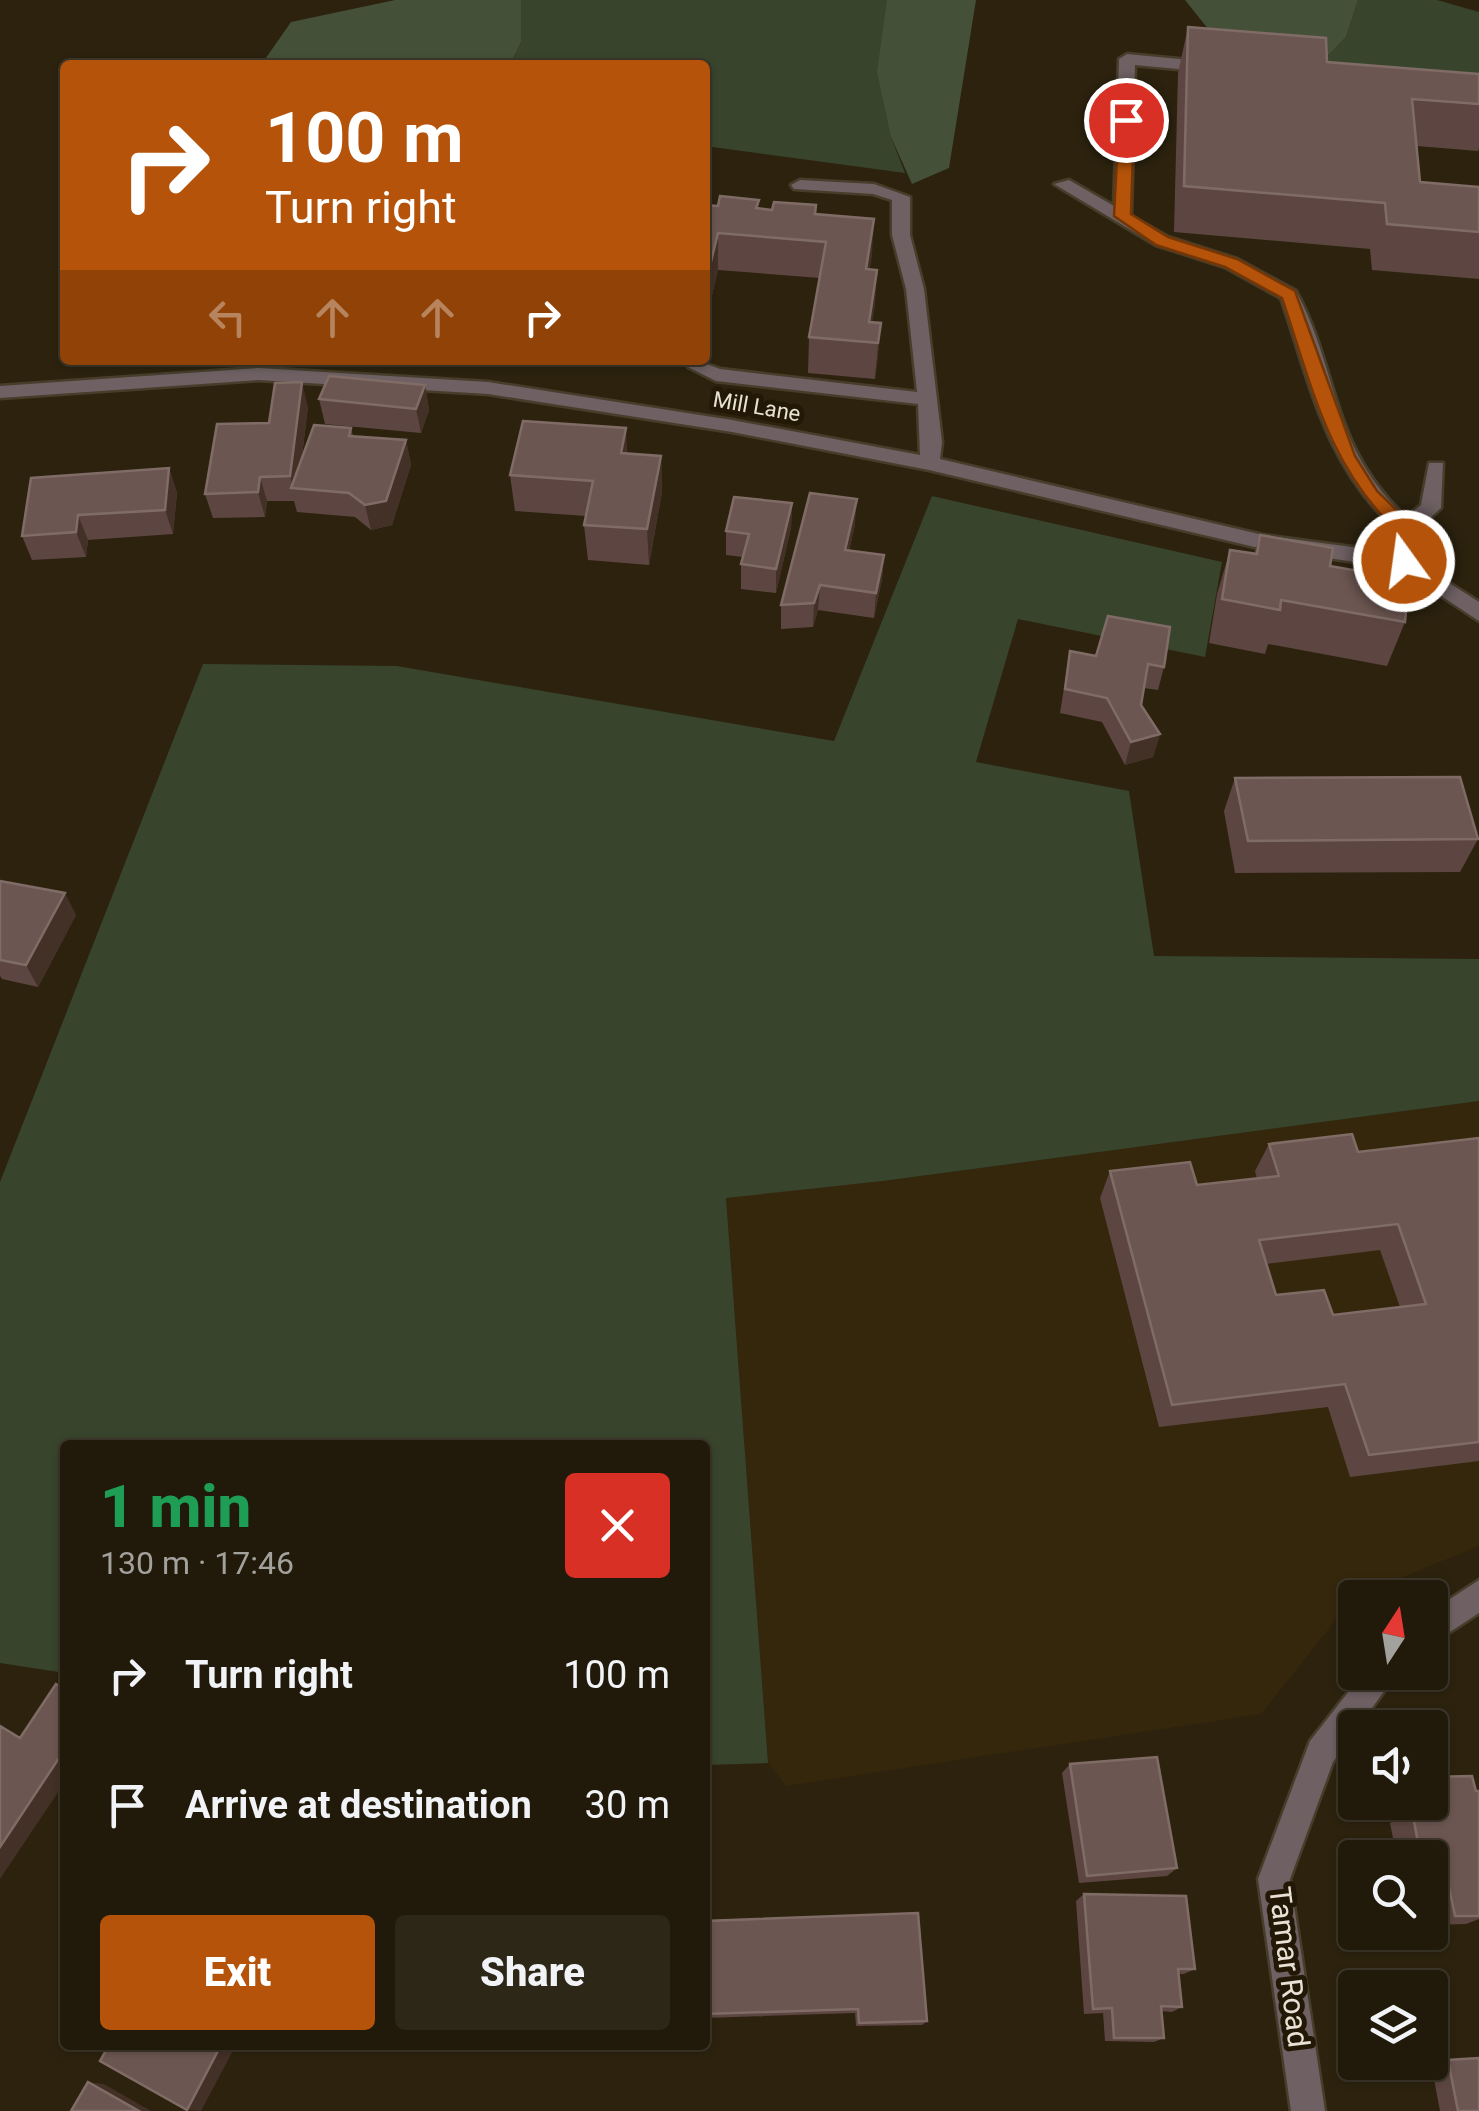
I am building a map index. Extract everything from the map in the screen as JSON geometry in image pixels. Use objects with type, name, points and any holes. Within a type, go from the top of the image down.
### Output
[{"type":"street","points":[[1122,216],[1126,59],[1224,68]]},
{"type":"street","points":[[1063,184],[1162,241],[1231,263],[1289,295],[1346,457],[1371,496],[1406,528]]},
{"type":"street","points":[[800,185],[874,189],[901,198],[901,235],[915,289],[932,442],[929,464]]},
{"type":"street","points":[[698,368],[716,375],[926,399]]},
{"type":"street","name":"Mill Lane","points":[[0,392],[258,374],[488,388],[732,426],[929,464],[1262,542],[1404,561],[1479,613]]},
{"type":"street","points":[[1404,561],[1406,528],[1431,508],[1436,468]]},
{"type":"street","points":[[1448,1617],[1479,1595]]},
{"type":"street","name":"Tamar Road","points":[[1308,2111],[1274,1879],[1322,1752],[1369,1690]]},
{"type":"shaded area","points":[[1479,1101],[1479,1546],[1396,1580],[1338,1580],[1338,1617],[1261,1714],[786,1786],[768,1763],[726,1197],[883,1181]]},
{"type":"green space","points":[[395,0],[521,0],[521,42],[512,60],[264,60],[291,22]]},
{"type":"green space","points":[[521,0],[887,0],[891,137],[905,173],[710,147],[710,60],[512,60],[521,42]]},
{"type":"green space","points":[[887,0],[976,0],[949,168],[912,184],[891,137],[877,72]]},
{"type":"green space","points":[[1185,0],[1358,0],[1346,37],[1322,62],[1225,50]]},
{"type":"green space","points":[[1358,0],[1437,0],[1479,12],[1479,153],[1474,121],[1322,62],[1346,37]]},
{"type":"green space","points":[[932,496],[1222,562],[1205,657],[1018,619],[976,762],[1129,791],[1154,956],[1479,959],[1479,1101],[883,1181],[726,1198],[768,1763],[710,1765],[710,1440],[60,1440],[60,1672],[0,1663],[0,1182],[203,664],[397,666],[834,741]]},
{"type":"building","points":[[1188,27],[1326,38],[1327,62],[1479,74],[1479,104],[1412,99],[1420,182],[1479,187],[1479,232],[1387,224],[1385,203],[1184,186]]},
{"type":"building","points":[[720,196],[759,200],[756,208],[772,210],[774,202],[816,205],[815,214],[874,219],[866,269],[877,270],[869,322],[881,323],[878,343],[809,337],[826,242],[718,233],[710,266],[710,205],[718,206]]},
{"type":"building","points":[[329,376],[425,385],[416,409],[319,399]]},
{"type":"building","points":[[302,382],[290,476],[260,477],[258,492],[205,494],[217,424],[269,423],[275,383]]},
{"type":"building","points":[[523,421],[626,428],[621,453],[661,456],[647,529],[584,525],[593,481],[510,475]]},
{"type":"building","points":[[314,425],[351,428],[349,436],[406,440],[386,501],[365,505],[349,493],[291,488]]},
{"type":"building","points":[[169,468],[165,510],[78,515],[76,532],[22,536],[31,478]]},
{"type":"building","points":[[810,493],[857,499],[845,550],[884,555],[876,593],[820,585],[814,603],[781,605]]},
{"type":"building","points":[[734,497],[792,503],[776,569],[741,564],[749,534],[726,531]]},
{"type":"building","points":[[1260,535],[1333,548],[1330,566],[1409,580],[1405,622],[1281,600],[1280,610],[1222,599],[1230,550],[1257,554]]},
{"type":"building","points":[[1108,616],[1170,627],[1164,667],[1148,664],[1141,705],[1160,734],[1131,742],[1107,698],[1065,689],[1070,651],[1096,656]]},
{"type":"building","points":[[1460,777],[1478,839],[1248,841],[1235,778]]},
{"type":"building","points":[[0,881],[65,893],[26,965],[0,960]]},
{"type":"building","points":[[1352,1134],[1358,1152],[1479,1138],[1479,1442],[1369,1455],[1345,1384],[1172,1405],[1110,1171],[1190,1162],[1197,1185],[1279,1176],[1269,1144]],"holes":[[[1398,1224],[1426,1304],[1333,1315],[1324,1290],[1276,1295],[1259,1240]]]},
{"type":"building","points":[[56,1684],[60,1686],[60,1757],[0,1847],[0,1726],[20,1738]]},
{"type":"building","points":[[1157,1757],[1177,1868],[1087,1876],[1070,1764]]},
{"type":"building","points":[[1472,1776],[1479,1791],[1479,1916],[1455,1916],[1448,1882],[1448,1840],[1418,1840],[1414,1820],[1448,1820],[1448,1777]]},
{"type":"building","points":[[1084,1894],[1186,1896],[1195,1969],[1178,1969],[1182,2007],[1161,2006],[1164,2038],[1114,2038],[1112,2008],[1093,2009]]},
{"type":"building","points":[[918,1913],[927,2021],[859,2023],[858,2009],[710,2014],[710,1921]]},
{"type":"building","points":[[106,2050],[218,2050],[187,2110],[100,2061]]},
{"type":"building","points":[[1479,2058],[1479,2111],[1458,2111],[1448,2060]]},
{"type":"building","points":[[88,2082],[139,2111],[71,2111]]},
{"type":"route","points":[[1126,120],[1122,216],[1162,241],[1231,263],[1289,295],[1346,457],[1371,496],[1406,528],[1404,561]]}]
